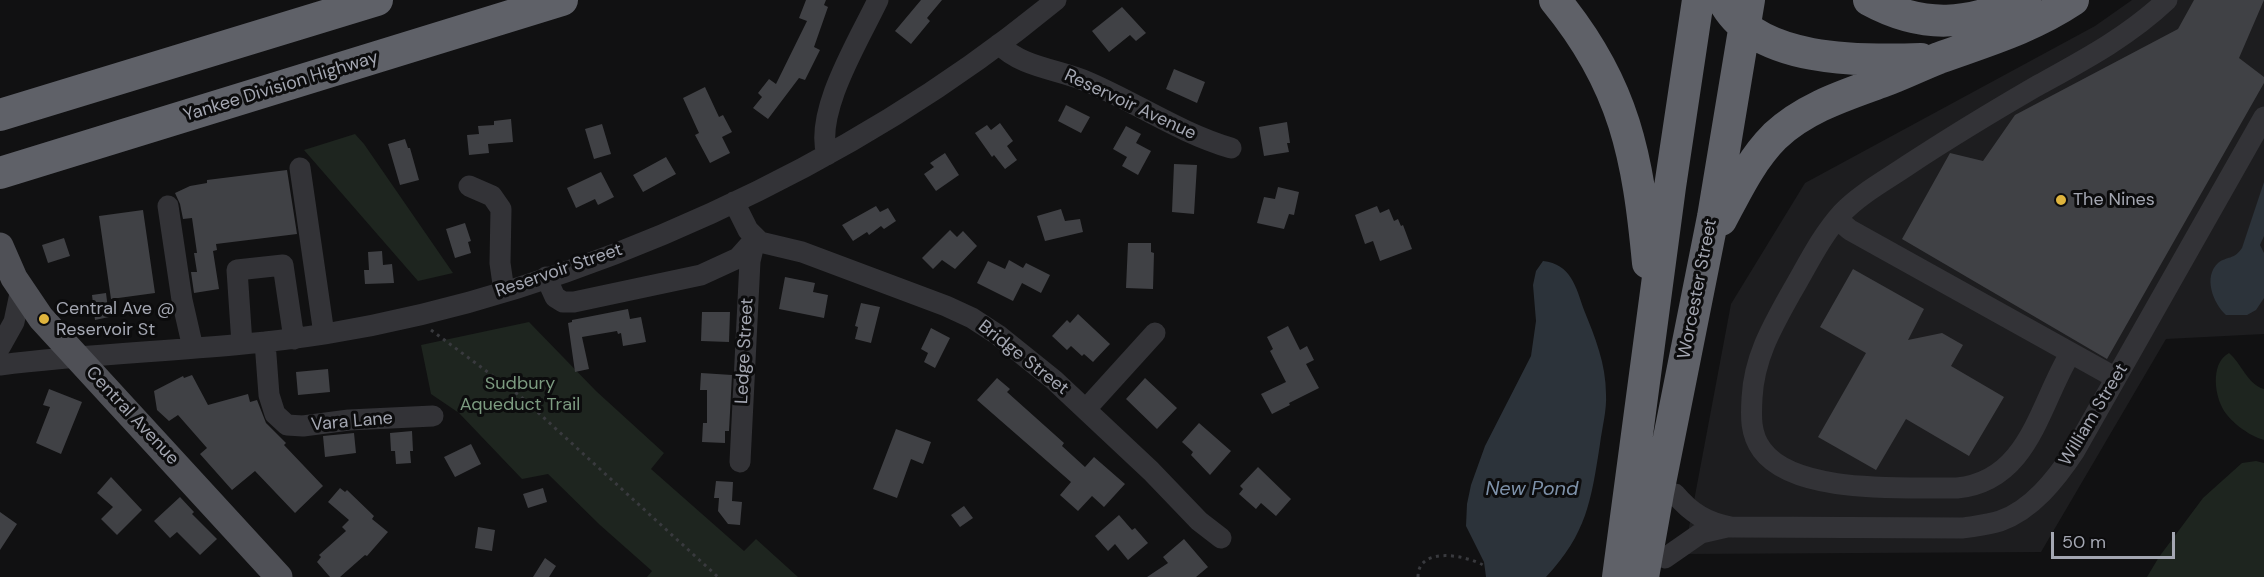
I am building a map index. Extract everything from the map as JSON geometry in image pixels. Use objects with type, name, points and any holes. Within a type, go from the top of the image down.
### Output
[{"type":"highway","points":[[9,112],[378,0]]},
{"type":"highway","name":"Yankee Division Highway","points":[[0,173],[562,0]]},
{"type":"highway","points":[[1555,0],[1598,60],[1612,87],[1623,119],[1633,155],[1641,200],[1653,319]]},
{"type":"highway","name":"Worcester Street","points":[[1618,577],[1698,0]]},
{"type":"highway","points":[[1723,0],[1732,14],[1747,13],[1772,42],[1821,55],[1863,59],[1937,59]]},
{"type":"highway","points":[[1869,0],[1911,18],[1942,22],[1986,16],[2025,0]]},
{"type":"highway","points":[[1706,251],[1742,179],[1765,147],[1783,129],[1821,105],[1937,59],[2017,31],[2073,0]]},
{"type":"highway","name":"Worcester Street","points":[[1657,571],[1689,340],[1747,13]]},
{"type":"highway","points":[[1657,571],[1675,494],[1682,437],[1689,340]]},
{"type":"highway","points":[[1601,577],[1637,448]]},
{"type":"main road","name":"Central Avenue","points":[[0,246],[21,289],[41,318],[279,577]]},
{"type":"street","points":[[827,155],[824,128],[829,107],[878,0]]},
{"type":"street","name":"Reservoir Street","points":[[0,365],[294,339],[422,314],[546,277],[677,228],[827,155],[908,108],[999,44],[1056,0]]},
{"type":"street","points":[[2070,354],[2056,377],[2046,406],[2021,448],[2004,469],[1981,484],[1957,488],[1852,485],[1809,478],[1783,467],[1762,451],[1754,434],[1751,416],[1752,393],[1757,365],[1771,329],[1824,236],[1837,219],[1861,196],[1961,130],[2118,40],[2167,0]]},
{"type":"street","name":"Reservoir Avenue","points":[[999,44],[1015,57],[1076,76],[1182,130],[1231,148]]},
{"type":"street","name":"William Street","points":[[1675,494],[1698,516],[1718,525],[1731,527],[1950,529],[1988,525],[2010,517],[2030,503],[2058,475],[2074,452],[2264,117]]},
{"type":"street","points":[[300,168],[324,334]]},
{"type":"street","points":[[469,186],[492,196],[501,208],[500,263],[504,291]]},
{"type":"street","points":[[546,277],[555,297],[563,302],[574,302],[701,275],[738,258],[755,239],[734,202]]},
{"type":"street","points":[[168,206],[182,300],[193,348]]},
{"type":"street","points":[[1837,219],[1850,230],[1916,257],[2070,354],[2116,378]]},
{"type":"street","name":"Bridge Street","points":[[755,239],[802,252],[972,318],[1020,351],[1086,409],[1156,475],[1199,521],[1221,538]]},
{"type":"street","name":"Ledge Street","points":[[740,462],[750,261],[755,239]]},
{"type":"street","points":[[242,344],[237,270],[283,266],[294,339]]},
{"type":"street","points":[[0,347],[14,322],[21,289]]},
{"type":"street","points":[[1086,409],[1155,333]]},
{"type":"street","name":"Vara Lane","points":[[265,342],[267,385],[272,405],[287,425],[303,426],[349,420],[434,416]]},
{"type":"street","name":"William Street","points":[[1657,571],[1701,533],[1731,527]]},
{"type":"path","points":[[422,314],[426,324],[435,333],[520,396],[718,577]]},
{"type":"path","points":[[1418,577],[1419,566],[1425,560],[1438,556],[1471,558],[1483,565]]},
{"type":"shaded area","points":[[2132,0],[2264,0],[2264,334],[2166,339],[2041,552],[1684,554],[1731,304],[1805,183],[2095,26]]},
{"type":"green space","points":[[355,134],[453,273],[418,281],[304,150]]},
{"type":"green space","name":"Sudbury Aqueduct Trail","points":[[529,322],[596,391],[664,453],[651,469],[744,551],[756,539],[798,577],[647,577],[652,571],[600,525],[548,474],[522,479],[459,413],[431,394],[421,345]]},
{"type":"green space","points":[[2229,353],[2253,383],[2264,389],[2264,440],[2239,427],[2221,405],[2216,384],[2217,369],[2223,357]]},
{"type":"green space","points":[[2256,461],[2264,463],[2264,577],[2147,577],[2203,498],[2242,463]]},
{"type":"water","points":[[2264,182],[2264,236],[2260,245],[2264,253],[2264,298],[2256,310],[2247,315],[2226,315],[2214,297],[2211,275],[2218,263],[2233,256],[2242,248]]},
{"type":"water","name":"New Pond","points":[[1543,261],[1560,267],[1571,278],[1602,361],[1606,383],[1606,406],[1594,483],[1579,531],[1560,561],[1546,577],[1486,577],[1484,562],[1466,526],[1467,504],[1471,485],[1485,446],[1531,356],[1536,321],[1533,285],[1536,271]]},
{"type":"building","points":[[806,0],[826,0],[824,5],[828,7],[814,47],[820,50],[805,80],[799,78],[768,119],[753,108],[762,97],[758,93],[769,79],[776,84],[807,21],[799,18]]},
{"type":"building","points":[[921,0],[942,0],[927,18],[930,21],[911,44],[895,31]]},
{"type":"building","name":"The Nines","points":[[2194,0],[2264,0],[2239,58],[2264,77],[2264,83],[2107,359],[1902,239],[1950,153],[1983,161],[2015,115],[2178,29]]},
{"type":"building","points":[[1122,7],[1146,33],[1136,41],[1130,35],[1109,52],[1092,31]]},
{"type":"building","points":[[1174,69],[1205,82],[1197,103],[1166,89]]},
{"type":"building","points":[[705,87],[719,117],[723,115],[732,132],[722,137],[730,153],[710,163],[695,135],[699,133],[683,98]]},
{"type":"building","points":[[1066,105],[1090,117],[1081,133],[1058,121]]},
{"type":"building","points":[[511,119],[513,142],[488,144],[489,153],[469,155],[467,135],[479,134],[478,126],[494,125],[494,121]]},
{"type":"building","points":[[1287,122],[1289,152],[1264,156],[1259,127]]},
{"type":"building","points":[[1000,123],[1013,141],[1007,146],[1017,160],[1005,169],[994,155],[992,157],[975,133],[987,125],[991,130]]},
{"type":"building","points":[[602,124],[611,154],[594,159],[585,129]]},
{"type":"building","points":[[1126,126],[1141,134],[1136,143],[1151,151],[1138,175],[1122,166],[1127,157],[1113,149]]},
{"type":"building","points":[[405,139],[410,148],[419,180],[400,185],[388,144]]},
{"type":"building","points":[[945,153],[959,175],[936,191],[924,174],[934,167],[930,163]]},
{"type":"building","points":[[666,157],[676,174],[643,192],[633,175]]},
{"type":"building","points":[[1174,164],[1197,165],[1194,214],[1172,212]]},
{"type":"building","points":[[287,170],[297,234],[216,244],[217,250],[213,251],[219,289],[194,293],[191,272],[197,272],[194,253],[197,253],[192,218],[183,219],[175,193],[190,186],[207,183],[207,180]]},
{"type":"building","points":[[601,172],[614,197],[598,205],[595,199],[576,208],[567,188]]},
{"type":"building","points":[[1278,187],[1299,192],[1294,215],[1289,214],[1284,229],[1257,223],[1264,197],[1275,199]]},
{"type":"building","points":[[876,206],[880,212],[888,208],[896,221],[884,229],[881,226],[869,235],[867,232],[853,241],[842,225]]},
{"type":"building","points":[[1377,206],[1380,213],[1389,209],[1394,221],[1398,219],[1401,226],[1403,225],[1412,249],[1380,261],[1373,241],[1365,244],[1355,215]]},
{"type":"building","points":[[1061,209],[1065,221],[1080,219],[1083,232],[1045,241],[1037,216]]},
{"type":"building","points":[[143,210],[155,293],[111,299],[99,216]]},
{"type":"building","points":[[465,223],[471,241],[468,242],[471,253],[455,258],[446,229]]},
{"type":"building","points":[[950,230],[957,237],[963,231],[977,246],[955,269],[942,260],[933,269],[922,258]]},
{"type":"building","points":[[64,238],[70,256],[48,263],[42,245]]},
{"type":"building","points":[[1128,243],[1151,243],[1151,252],[1154,253],[1153,289],[1126,288]]},
{"type":"building","points":[[382,251],[383,265],[392,264],[394,283],[365,284],[364,270],[369,270],[368,252]]},
{"type":"building","points":[[1009,260],[1023,268],[1026,263],[1050,275],[1041,293],[1022,283],[1013,301],[977,283],[988,261],[1005,269]]},
{"type":"building","points":[[1853,269],[1924,309],[1908,340],[1942,333],[1963,345],[1951,366],[2004,397],[1969,456],[1906,419],[1876,470],[1818,437],[1866,353],[1820,327]]},
{"type":"building","points":[[785,277],[815,283],[813,292],[828,295],[824,318],[779,309]]},
{"type":"building","points":[[106,293],[109,317],[95,320],[92,295]]},
{"type":"building","points":[[861,303],[880,307],[871,343],[855,339],[858,327],[855,326]]},
{"type":"building","points":[[628,309],[630,319],[641,317],[646,342],[623,346],[621,333],[618,334],[617,331],[582,337],[589,369],[575,372],[568,323],[572,320]]},
{"type":"building","points":[[702,312],[730,312],[729,342],[701,341]]},
{"type":"building","points":[[1078,314],[1110,344],[1093,362],[1071,346],[1067,350],[1052,336],[1067,320],[1070,323]]},
{"type":"building","points":[[1288,326],[1300,350],[1307,346],[1314,360],[1306,364],[1319,388],[1272,414],[1261,394],[1286,382],[1270,351],[1273,349],[1267,337]]},
{"type":"building","points":[[931,328],[950,338],[935,368],[924,362],[928,353],[921,349]]},
{"type":"building","points":[[328,369],[330,392],[298,395],[296,372]]},
{"type":"building","points":[[701,373],[732,375],[729,431],[725,431],[725,443],[702,442],[703,423],[707,423],[707,390],[700,390]]},
{"type":"building","points":[[192,375],[208,405],[248,394],[250,402],[257,400],[266,423],[323,486],[295,513],[255,471],[232,490],[200,454],[207,448],[178,415],[169,421],[157,410],[154,391],[183,376],[184,378]]},
{"type":"building","points":[[997,378],[1010,389],[1007,392],[1064,443],[1062,446],[1085,467],[1094,457],[1125,484],[1104,507],[1092,496],[1078,511],[1060,495],[1071,482],[977,400]]},
{"type":"building","points":[[1145,378],[1177,408],[1157,429],[1126,399]]},
{"type":"building","points":[[49,389],[82,402],[61,454],[36,443],[50,407],[43,405]]},
{"type":"building","points":[[1199,423],[1231,451],[1210,475],[1191,455],[1193,452],[1182,442]]},
{"type":"building","points":[[896,429],[931,442],[923,464],[911,459],[897,498],[873,489]]},
{"type":"building","points":[[412,431],[411,463],[396,464],[395,451],[391,451],[390,433]]},
{"type":"building","points":[[354,433],[356,453],[325,457],[323,436]]},
{"type":"building","points":[[471,444],[481,464],[455,477],[444,457]]},
{"type":"building","points":[[1258,467],[1291,499],[1276,516],[1261,503],[1256,509],[1239,494],[1243,489],[1240,486]]},
{"type":"building","points":[[111,477],[142,510],[117,535],[101,519],[113,507],[97,493]]},
{"type":"building","points":[[716,481],[733,482],[732,501],[742,502],[740,525],[728,524],[718,511],[719,498],[714,498]]},
{"type":"building","points":[[340,488],[345,492],[347,490],[374,516],[372,519],[388,532],[367,556],[365,555],[340,577],[330,577],[317,562],[321,557],[319,555],[346,531],[342,527],[349,520],[328,502]]},
{"type":"building","points":[[543,488],[547,502],[528,508],[523,494]]},
{"type":"building","points":[[180,497],[194,512],[192,514],[217,539],[200,555],[177,532],[170,538],[154,521]]},
{"type":"building","points":[[964,506],[973,518],[960,527],[951,515]]},
{"type":"building","points":[[0,512],[17,524],[0,550]]},
{"type":"building","points":[[1119,515],[1148,543],[1128,560],[1115,544],[1108,551],[1095,536]]},
{"type":"building","points":[[478,527],[495,530],[492,551],[475,548]]},
{"type":"building","points":[[1184,539],[1208,567],[1196,577],[1147,577],[1168,563],[1163,557]]},
{"type":"building","points":[[545,558],[556,566],[549,577],[533,577]]},
{"type":"place","name":"The Nines","points":[[2061,200]]},
{"type":"place","name":"Central Ave @ Reservoir St","points":[[44,319]]}]
